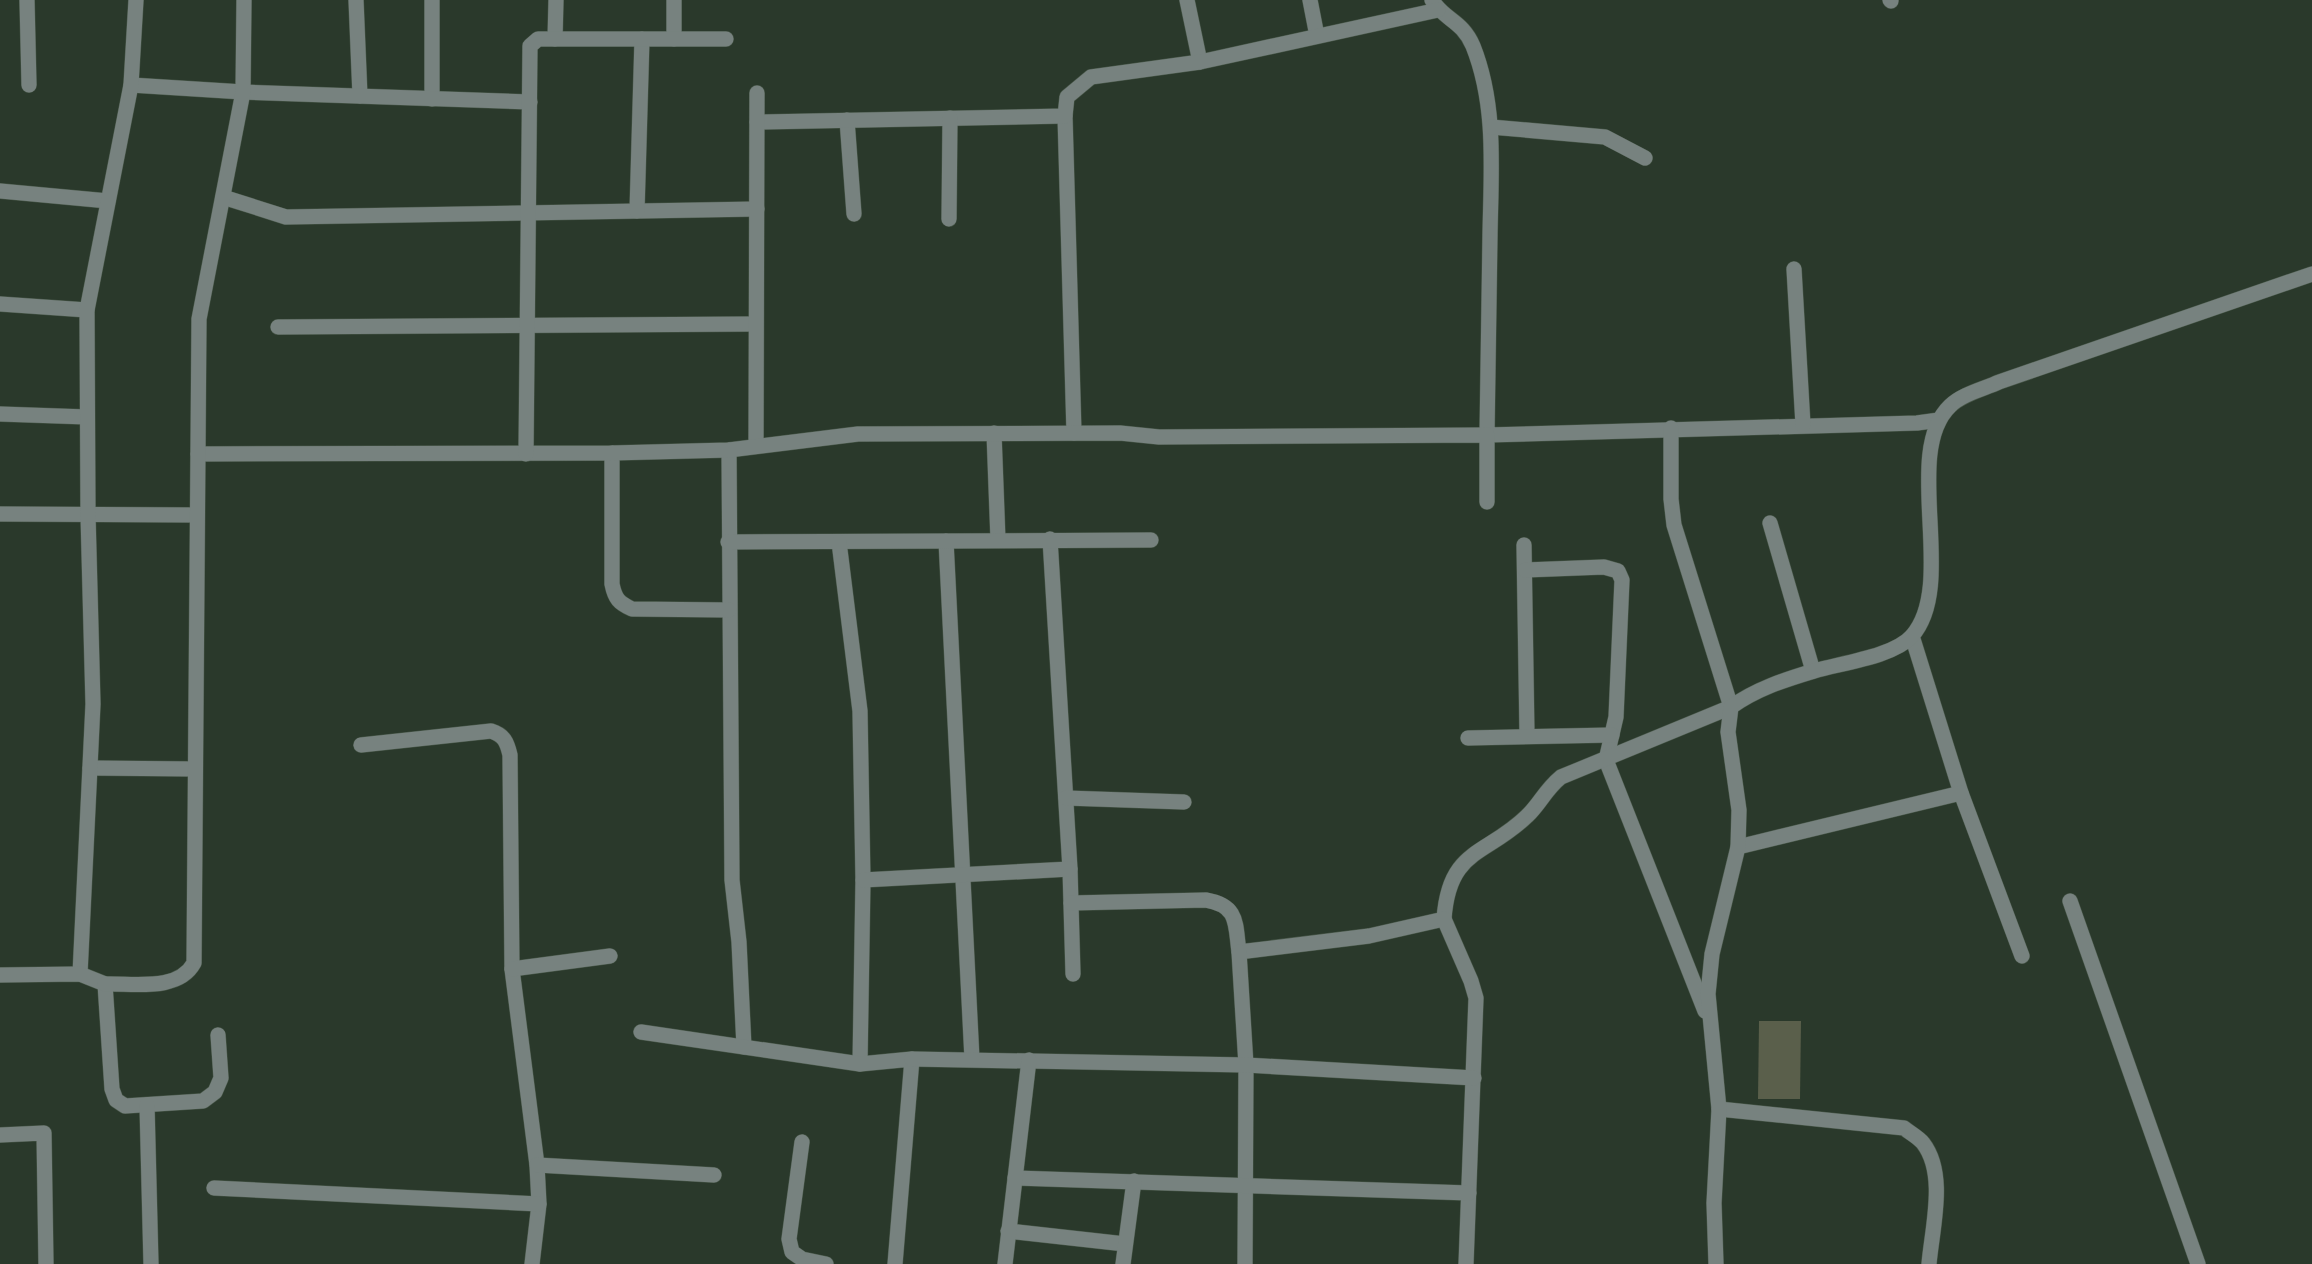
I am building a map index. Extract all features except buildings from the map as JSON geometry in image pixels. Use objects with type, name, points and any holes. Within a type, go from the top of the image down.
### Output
[{"type":"street","points":[[27,0],[29,85]]},
{"type":"street","points":[[80,974],[93,704],[88,515],[87,310],[131,85],[136,0]]},
{"type":"street","points":[[0,975],[80,974],[105,984],[171,982],[188,974],[194,963],[199,319],[243,92],[244,0]]},
{"type":"street","points":[[356,0],[360,96]]},
{"type":"street","points":[[432,0],[432,99]]},
{"type":"street","points":[[555,39],[556,0]]},
{"type":"street","points":[[674,0],[674,39]]},
{"type":"street","points":[[1187,0],[1200,62]]},
{"type":"street","points":[[1310,0],[1317,36]]},
{"type":"street","points":[[1074,433],[1065,116],[1067,97],[1091,77],[1200,62],[1317,36],[1435,5],[1459,23],[1472,44],[1481,69],[1491,128],[1488,502]]},
{"type":"street","points":[[526,454],[530,46],[538,39],[726,39]]},
{"type":"street","points":[[638,211],[642,39]]},
{"type":"street","points":[[131,85],[243,92],[530,102]]},
{"type":"street","points":[[756,446],[757,93]]},
{"type":"street","points":[[757,122],[1065,116]]},
{"type":"street","points":[[949,219],[950,118]]},
{"type":"street","points":[[847,120],[854,214]]},
{"type":"street","points":[[1491,128],[1605,137],[1646,158]]},
{"type":"street","points":[[0,191],[108,201]]},
{"type":"street","points":[[223,197],[286,217],[757,209]]},
{"type":"street","points":[[1794,269],[1803,425]]},
{"type":"street","points":[[1466,1264],[1476,998],[1444,919],[1448,885],[1465,860],[1526,817],[1541,795],[1561,777],[1731,707],[1749,694],[1813,671],[1897,647],[1912,636],[1921,621],[1930,592],[1930,468],[1939,420],[1951,405],[1999,382],[2312,274]]},
{"type":"street","points":[[0,304],[87,310]]},
{"type":"street","points":[[278,327],[755,324]]},
{"type":"street","points":[[0,414],[87,417]]},
{"type":"street","points":[[198,454],[526,454],[729,450],[858,434],[1119,433],[1159,437],[1487,435],[1671,428],[1917,423],[1939,420]]},
{"type":"street","points":[[1671,428],[1671,499],[1674,525],[1731,707],[1728,732],[1739,810],[1738,847],[1712,954],[1709,1019],[1719,1109],[1714,1203],[1716,1264]]},
{"type":"street","points":[[994,433],[998,540]]},
{"type":"street","points":[[729,450],[732,880],[739,942],[744,1047]]},
{"type":"street","points":[[612,453],[612,584],[614,596],[620,604],[632,609],[729,610]]},
{"type":"street","points":[[0,514],[197,515]]},
{"type":"street","points":[[1770,523],[1813,671]]},
{"type":"street","points":[[1050,539],[1070,868],[1072,974]]},
{"type":"street","points":[[728,542],[1151,540]]},
{"type":"street","points":[[946,541],[972,1059]]},
{"type":"street","points":[[840,542],[860,711],[863,880],[860,1064]]},
{"type":"street","points":[[1524,546],[1527,735]]},
{"type":"street","points":[[1525,570],[1604,567],[1618,571],[1622,580],[1616,710],[1606,760],[1709,1019]]},
{"type":"street","points":[[1912,636],[1960,793],[2022,956]]},
{"type":"street","points":[[361,745],[491,731],[501,734],[507,743],[510,755],[512,969],[537,1165],[539,1204],[532,1264]]},
{"type":"street","points":[[1468,738],[1612,735]]},
{"type":"street","points":[[90,768],[195,770]]},
{"type":"street","points":[[1738,847],[1960,793]]},
{"type":"street","points":[[1066,798],[1184,802]]},
{"type":"street","points":[[863,880],[1070,868]]},
{"type":"street","points":[[1071,903],[1206,900],[1223,903],[1234,915],[1239,952],[1246,1065],[1245,1264]]},
{"type":"street","points":[[2070,901],[2198,1264]]},
{"type":"street","points":[[1239,952],[1369,936],[1444,919]]},
{"type":"street","points":[[512,969],[609,956]]},
{"type":"street","points":[[105,984],[112,1089],[116,1100],[125,1106],[203,1101],[215,1092],[221,1078],[218,1035]]},
{"type":"street","points":[[641,1032],[860,1064],[912,1059],[1029,1060],[1246,1065],[1474,1078]]},
{"type":"street","points":[[895,1264],[912,1059]]},
{"type":"street","points":[[1005,1264],[1029,1060]]},
{"type":"street","points":[[147,1105],[151,1264]]},
{"type":"street","points":[[1719,1109],[1904,1128],[1922,1142],[1931,1158],[1936,1179],[1929,1264]]},
{"type":"street","points":[[0,1130],[44,1133],[46,1264]]},
{"type":"street","points":[[802,1142],[789,1239],[792,1252],[802,1259],[826,1264]]},
{"type":"street","points":[[537,1165],[714,1175]]},
{"type":"street","points":[[1015,1178],[1469,1193]]},
{"type":"street","points":[[1123,1264],[1134,1181]]},
{"type":"street","points":[[214,1188],[539,1204]]},
{"type":"street","points":[[1008,1231],[1125,1244]]}]
